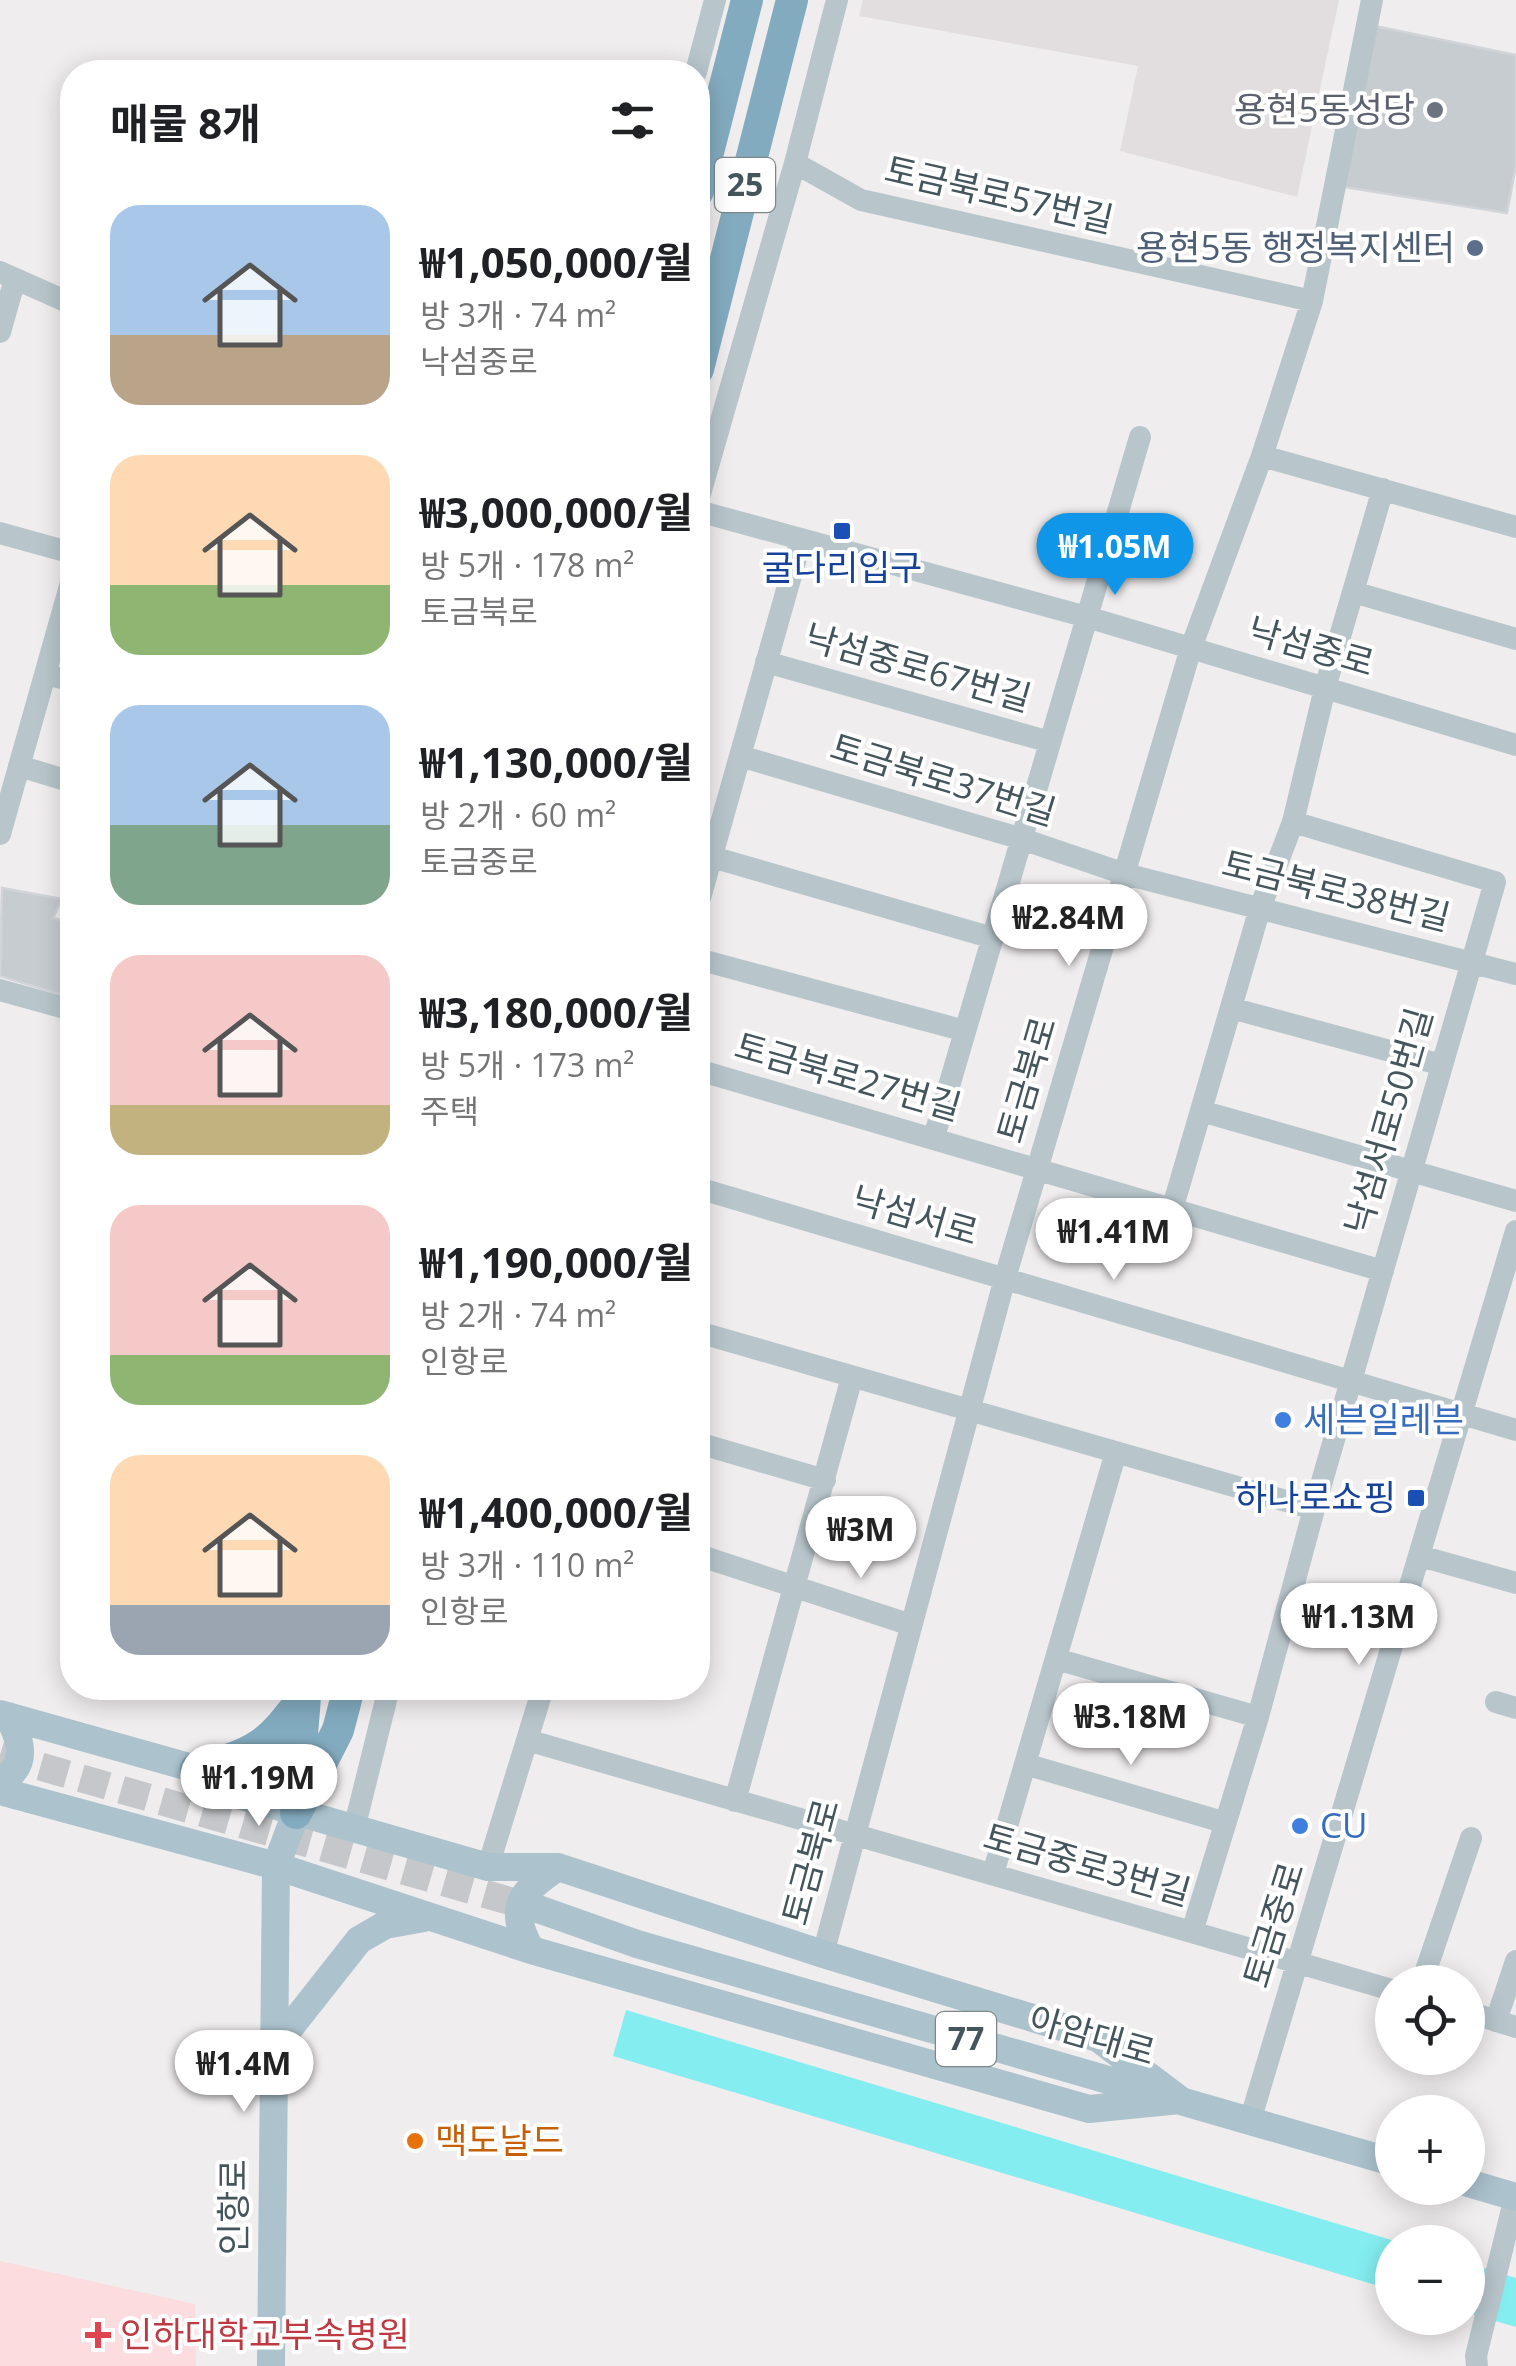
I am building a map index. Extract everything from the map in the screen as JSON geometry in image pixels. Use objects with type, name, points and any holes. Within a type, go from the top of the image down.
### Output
[{"type":"highway","name":"25","points":[[710,144],[747,0]]},
{"type":"highway","name":"25","points":[[710,322],[792,0]]},
{"type":"highway","points":[[196,1769],[262,1747],[280,1730],[300,1700]]},
{"type":"highway","points":[[296,1812],[305,1700]]},
{"type":"highway","points":[[296,1812],[338,1730],[346,1700]]},
{"type":"main road","points":[[4,1715],[196,1769],[235,1794],[488,1868],[558,1867],[1098,2038],[1180,2100]]},
{"type":"main road","points":[[0,1781],[16,1770],[22,1752],[20,1737],[4,1715]]},
{"type":"main road","points":[[0,1791],[276,1866],[531,1950],[1089,2109],[1180,2100]]},
{"type":"main road","name":"인항로","points":[[271,2366],[276,1866],[296,1812]]},
{"type":"main road","points":[[531,1950],[520,1931],[517,1912],[523,1896],[535,1882],[558,1867]]},
{"type":"main road","name":"아암대로","points":[[542,1910],[636,1944],[1375,2157]]},
{"type":"main road","points":[[273,2048],[359,1940],[385,1925],[428,1917]]},
{"type":"main road","points":[[1485,2188],[1516,2197]]},
{"type":"street","points":[[699,60],[715,0]]},
{"type":"street","points":[[710,458],[795,164],[837,0]]},
{"type":"street","name":"토금북로","points":[[823,1954],[1005,1278],[1124,874],[1191,648],[1262,456],[1312,302],[1372,0]]},
{"type":"street","name":"토금북로57번길","points":[[795,164],[861,200],[1312,302]]},
{"type":"street","points":[[0,332],[8,276],[60,299]]},
{"type":"street","points":[[1087,616],[1140,437]]},
{"type":"street","points":[[1262,456],[1516,527]]},
{"type":"street","points":[[1172,1210],[1260,908],[1294,822],[1325,688],[1383,489]]},
{"type":"street","name":"낙섬중로","points":[[710,514],[1087,616],[1516,744]]},
{"type":"street","points":[[0,533],[60,550]]},
{"type":"street","points":[[710,838],[740,756],[801,540]]},
{"type":"street","points":[[1353,592],[1516,639]]},
{"type":"street","name":"낙섬중로67번길","points":[[934,1137],[1087,616]]},
{"type":"street","points":[[0,834],[60,626]]},
{"type":"street","name":"낙섬중로67번길","points":[[766,662],[1050,742]]},
{"type":"street","points":[[46,674],[60,678]]},
{"type":"street","name":"토금북로37번길","points":[[740,756],[1022,839],[1124,874]]},
{"type":"street","points":[[19,766],[60,778]]},
{"type":"street","name":"낙섬서로50번길","points":[[1192,1932],[1258,1717],[1495,882],[1294,822]]},
{"type":"street","points":[[710,857],[993,938]]},
{"type":"street","name":"토금북로38번길","points":[[1124,874],[1516,974]]},
{"type":"street","points":[[710,961],[965,1031]]},
{"type":"street","points":[[0,990],[60,1007]]},
{"type":"street","points":[[1231,1008],[1442,1065]]},
{"type":"street","name":"토금북로27번길","points":[[710,1073],[1383,1271]]},
{"type":"street","points":[[1201,1111],[1516,1202]]},
{"type":"street","name":"낙섬서로","points":[[710,1192],[1516,1430]]},
{"type":"street","name":"토금중로","points":[[1250,2121],[1516,1231]]},
{"type":"street","points":[[710,1336],[1314,1510]]},
{"type":"street","points":[[735,1801],[852,1377]]},
{"type":"street","points":[[710,1446],[825,1480]]},
{"type":"street","points":[[993,1874],[1116,1452]]},
{"type":"street","points":[[1420,1556],[1516,1583]]},
{"type":"street","points":[[710,1559],[912,1624]]},
{"type":"street","points":[[1056,1659],[1258,1717]]},
{"type":"street","points":[[354,1829],[386,1700]]},
{"type":"street","points":[[488,1868],[539,1700]]},
{"type":"street","name":"토금중로3번길","points":[[527,1740],[1375,1985]]},
{"type":"street","points":[[1025,1764],[1224,1822]]},
{"type":"street","points":[[1428,1965],[1471,1838]]},
{"type":"street","points":[[1506,2024],[1516,1961]]},
{"type":"street","points":[[1477,2366],[1502,2239],[1516,2197]]},
{"type":"shaded area","points":[[863,0],[1339,0],[1297,197],[1120,151],[1138,66],[859,16]]},
{"type":"shaded area","name":"인하대학교부속병원","points":[[0,2261],[195,2304],[196,2366],[0,2366]]},
{"type":"water","points":[[626,2010],[1375,2235],[1375,2285],[613,2056]]},
{"type":"water","points":[[1485,2268],[1516,2278],[1516,2327],[1485,2318]]},
{"type":"building","name":"용현5동성당","points":[[1370,25],[1516,55],[1516,165],[1507,213],[1338,186]]},
{"type":"building","points":[[2,888],[60,899],[53,918],[60,920],[60,994],[0,976]]},
{"type":"tunnel","points":[[0,1755],[541,1910]]},
{"type":"place","name":"용현5동성당","points":[[1435,110]]},
{"type":"place","name":"용현5동 행정복지센터","points":[[1475,248]]},
{"type":"place","name":"굴다리입구","points":[[842,531]]},
{"type":"place","name":"세븐일레븐","points":[[1283,1420]]},
{"type":"place","name":"하나로쇼핑","points":[[1416,1498]]},
{"type":"place","name":"CU","points":[[1300,1826]]},
{"type":"place","name":"맥도날드","points":[[415,2141]]},
{"type":"place","name":"인하대학교부속병원","points":[[98,2335]]}]
